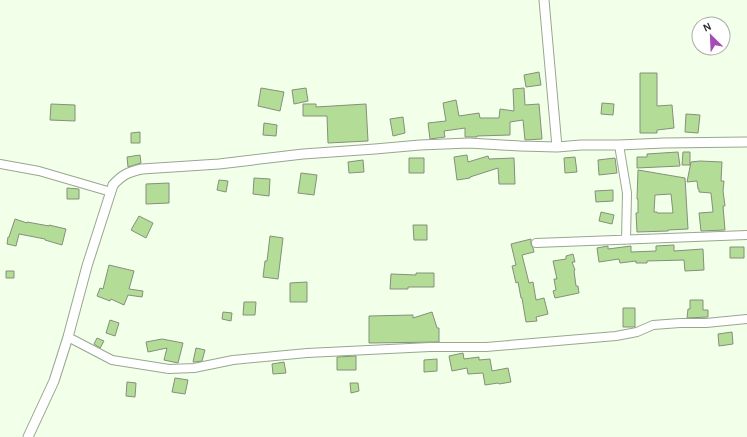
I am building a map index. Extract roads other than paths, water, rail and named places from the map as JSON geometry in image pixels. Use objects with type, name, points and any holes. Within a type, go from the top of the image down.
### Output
[{"type":"street","points":[[544,0],[557,147]]},
{"type":"street","points":[[28,437],[54,381],[68,337],[87,266],[113,185],[119,178],[131,171],[219,164],[303,154],[420,145],[469,143],[557,147],[581,145],[747,142]]},
{"type":"street","points":[[619,145],[627,193],[626,240]]},
{"type":"street","points":[[0,164],[39,171],[111,192]]},
{"type":"street","points":[[536,243],[747,235]]},
{"type":"street","points":[[68,337],[112,360],[169,369],[194,368],[233,360],[307,353],[430,347],[486,347],[616,336],[637,332],[653,325],[680,322],[706,323],[747,319]]}]
